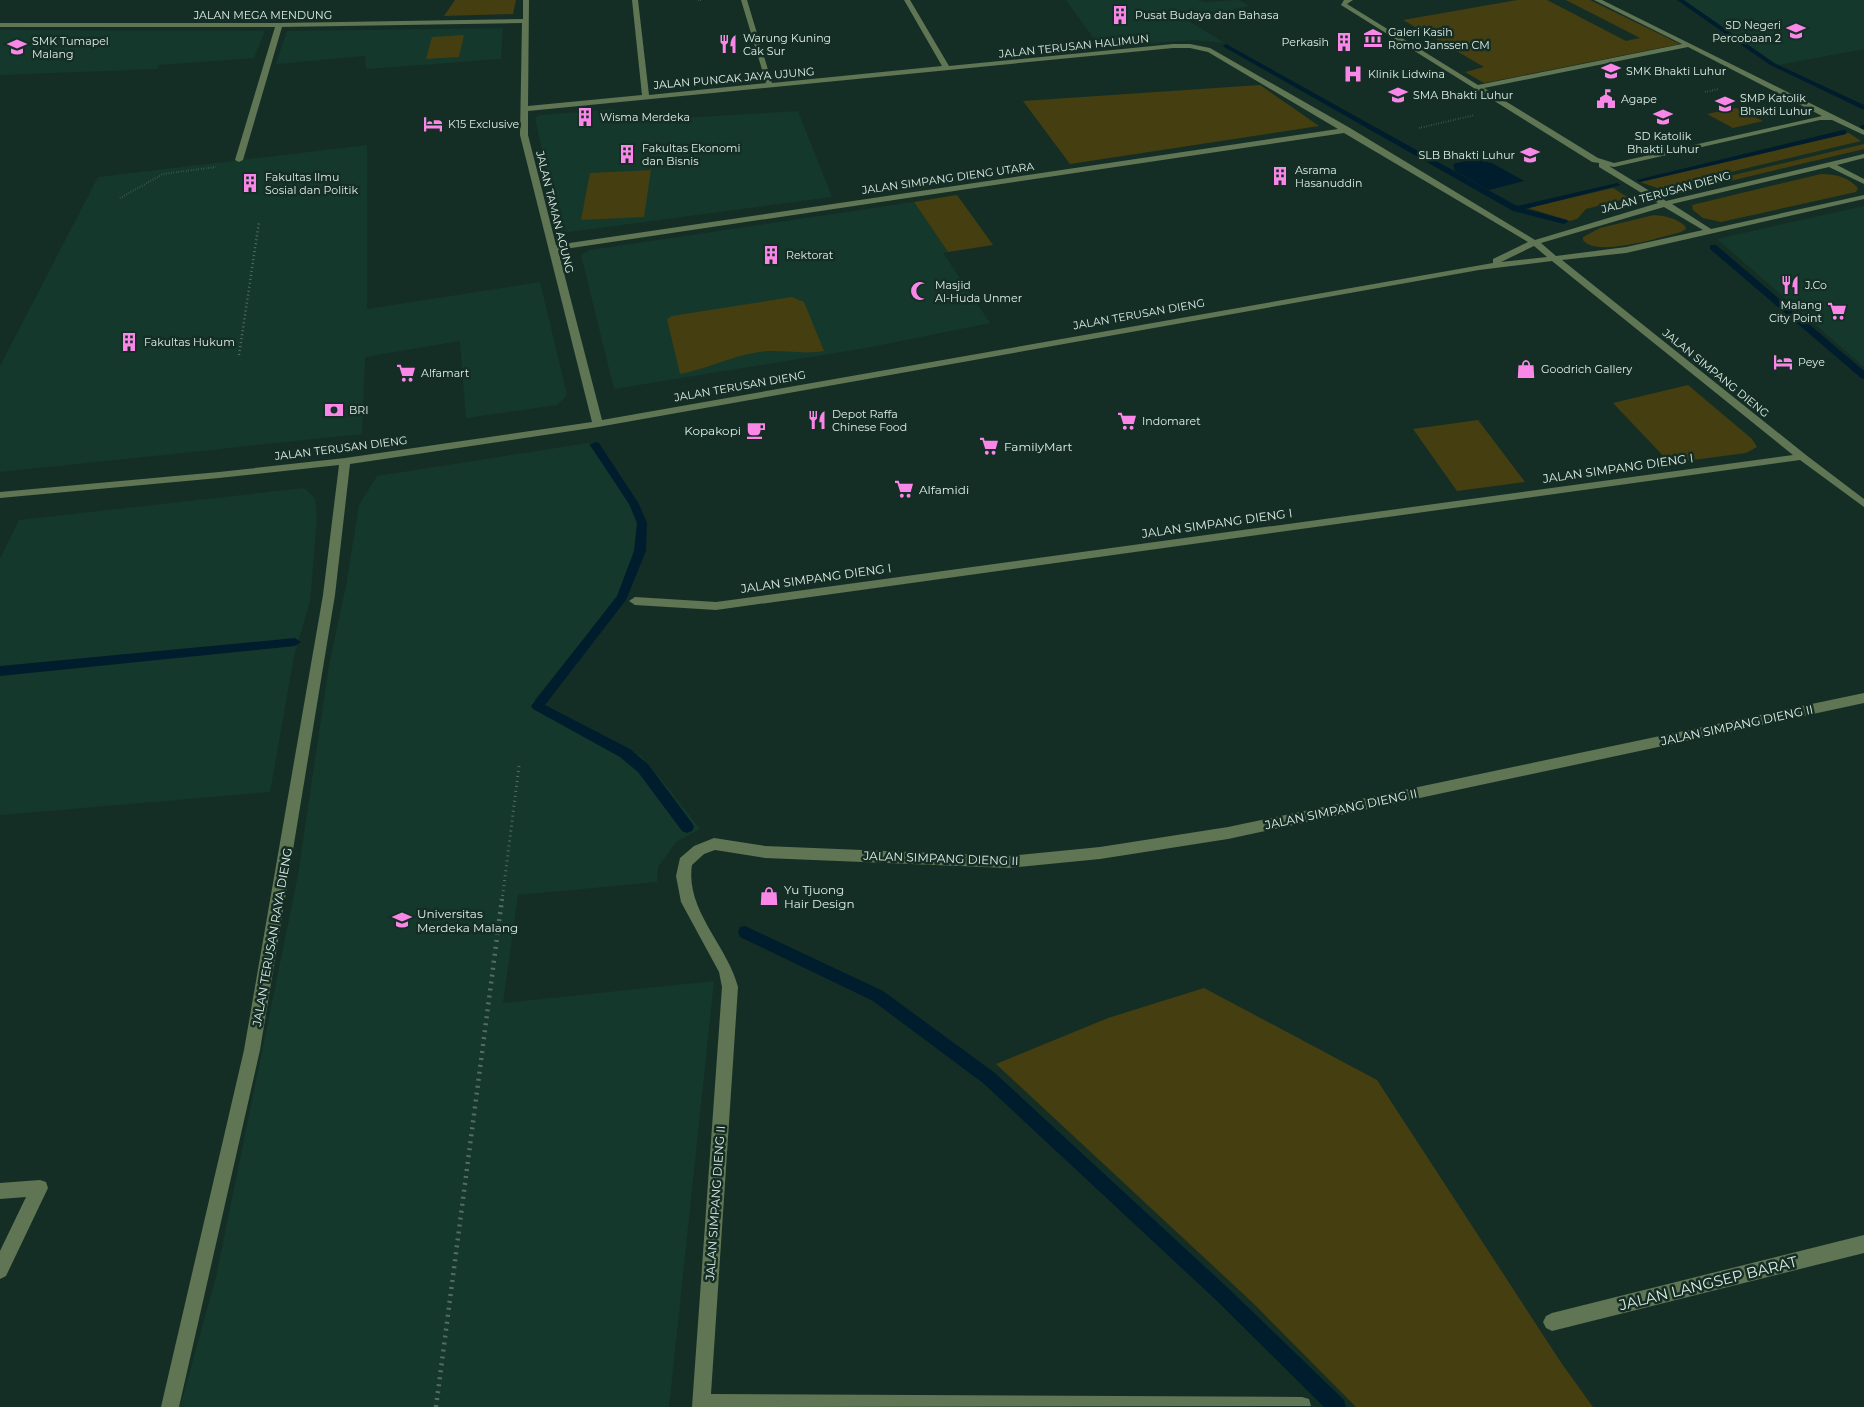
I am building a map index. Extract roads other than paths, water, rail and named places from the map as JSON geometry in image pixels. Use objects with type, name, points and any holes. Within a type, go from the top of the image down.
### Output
[{"type":"street","name":"JALAN TAMAN AGUNG","points":[[526,0],[524,135],[598,424]]},
{"type":"street","points":[[635,0],[646,98]]},
{"type":"street","points":[[744,0],[770,86]]},
{"type":"street","points":[[907,0],[947,69]]},
{"type":"street","points":[[1350,0],[1346,1],[1344,5],[1710,232]]},
{"type":"street","points":[[1597,0],[1864,134]]},
{"type":"street","name":"JALAN MEGA MENDUNG","points":[[0,25],[279,25],[526,22]]},
{"type":"street","points":[[239,160],[279,25]]},
{"type":"street","name":"JALAN TERUSAN HALIMUN","points":[[947,69],[1174,46],[1190,46],[1222,55],[1347,130]]},
{"type":"street","points":[[1479,87],[1690,46]]},
{"type":"street","name":"JALAN PUNCAK JAYA UJUNG","points":[[523,109],[947,69]]},
{"type":"street","points":[[1595,160],[1614,165],[1820,118],[1833,118]]},
{"type":"street","points":[[1347,130],[1535,243]]},
{"type":"street","name":"JALAN SIMPANG DIENG UTARA","points":[[552,248],[1347,130]]},
{"type":"street","name":"JALAN TERUSAN DIENG","points":[[1480,267],[1535,243],[1665,204],[1864,156]]},
{"type":"street","points":[[1830,164],[1864,182]]},
{"type":"street","name":"JALAN TERUSAN DIENG","points":[[0,495],[219,475],[345,461],[598,424],[1480,267],[1626,250],[1864,197]]},
{"type":"street","name":"JALAN SIMPANG DIENG","points":[[1535,243],[1802,457],[1864,504]]},
{"type":"street","name":"JALAN SIMPANG DIENG I","points":[[635,601],[716,606],[1802,457]]},
{"type":"street","name":"JALAN TERUSAN RAYA DIENG","points":[[170,1407],[252,1050],[329,595],[345,461]]},
{"type":"street","name":"JALAN SIMPANG DIENG II","points":[[702,1405],[730,987],[726,971],[688,902],[683,876],[685,862],[699,850],[714,844],[765,852],[1008,862],[1100,852],[1238,831],[1864,698]]},
{"type":"street","points":[[0,1192],[40,1188],[0,1270]]},
{"type":"street","name":"JALAN LANGSEP BARAT","points":[[1552,1322],[1864,1244]]},
{"type":"street","points":[[702,1405],[1302,1406]]},
{"type":"water","points":[[1473,159],[1492,163],[1524,181],[1489,190],[1455,171],[1453,164]]},
{"type":"waterway","points":[[1680,0],[1772,64],[1864,108]]},
{"type":"waterway","points":[[1226,46],[1497,200],[1516,209],[1564,222]]},
{"type":"waterway","points":[[1640,180],[1843,132]]},
{"type":"waterway","points":[[1519,208],[1617,185]]},
{"type":"waterway","points":[[1713,247],[1864,376]]},
{"type":"waterway","points":[[595,445],[634,504],[642,523],[640,551],[622,597],[537,706],[625,753],[643,768],[687,827]]},
{"type":"waterway","points":[[0,671],[295,642]]},
{"type":"waterway","points":[[745,932],[878,996],[989,1078],[1222,1294],[1337,1407]]},
{"type":"place","name":"Pusat Budaya dan Bahasa","points":[[1120,15]]},
{"type":"place","name":"SD Negeri Percobaan 2","points":[[1796,31]]},
{"type":"place","name":"Galeri Kasih Romo Janssen CM","points":[[1373,38]]},
{"type":"place","name":"Perkasih","points":[[1344,42]]},
{"type":"place","name":"Warung Kuning Cak Sur","points":[[728,44]]},
{"type":"place","name":"SMK Tumapel Malang","points":[[17,47]]},
{"type":"place","name":"SMK Bhakti Luhur","points":[[1611,71]]},
{"type":"place","name":"Klinik Lidwina","points":[[1353,74]]},
{"type":"place","name":"SMA Bhakti Luhur","points":[[1398,95]]},
{"type":"place","name":"Agape","points":[[1606,99]]},
{"type":"place","name":"SMP Katolik Bhakti Luhur","points":[[1725,104]]},
{"type":"place","name":"Wisma Merdeka","points":[[585,117]]},
{"type":"place","name":"SD Katolik Bhakti Luhur","points":[[1663,117]]},
{"type":"place","name":"K15 Exclusive","points":[[433,124]]},
{"type":"place","name":"Fakultas Ekonomi dan Bisnis","points":[[627,154]]},
{"type":"place","name":"SLB Bhakti Luhur","points":[[1530,155]]},
{"type":"place","name":"Asrama Hasanuddin","points":[[1280,176]]},
{"type":"place","name":"Fakultas Ilmu Sosial dan Politik","points":[[250,183]]},
{"type":"place","name":"Rektorat","points":[[771,255]]},
{"type":"place","name":"J.Co","points":[[1790,285]]},
{"type":"place","name":"Masjid Al-Huda Unmer","points":[[920,291]]},
{"type":"place","name":"Malang City Point","points":[[1837,311]]},
{"type":"place","name":"Fakultas Hukum","points":[[129,342]]},
{"type":"place","name":"Peye","points":[[1783,362]]},
{"type":"place","name":"Goodrich Gallery","points":[[1526,369]]},
{"type":"place","name":"Alfamart","points":[[406,373]]},
{"type":"place","name":"BRI","points":[[334,410]]},
{"type":"place","name":"Depot Raffa Chinese Food","points":[[817,420]]},
{"type":"place","name":"Indomaret","points":[[1127,421]]},
{"type":"place","name":"Kopakopi","points":[[756,430]]},
{"type":"place","name":"FamilyMart","points":[[989,446]]},
{"type":"place","name":"Alfamidi","points":[[904,489]]},
{"type":"place","name":"Yu Tjuong Hair Design","points":[[769,896]]},
{"type":"place","name":"Universitas Merdeka Malang","points":[[402,920]]}]
